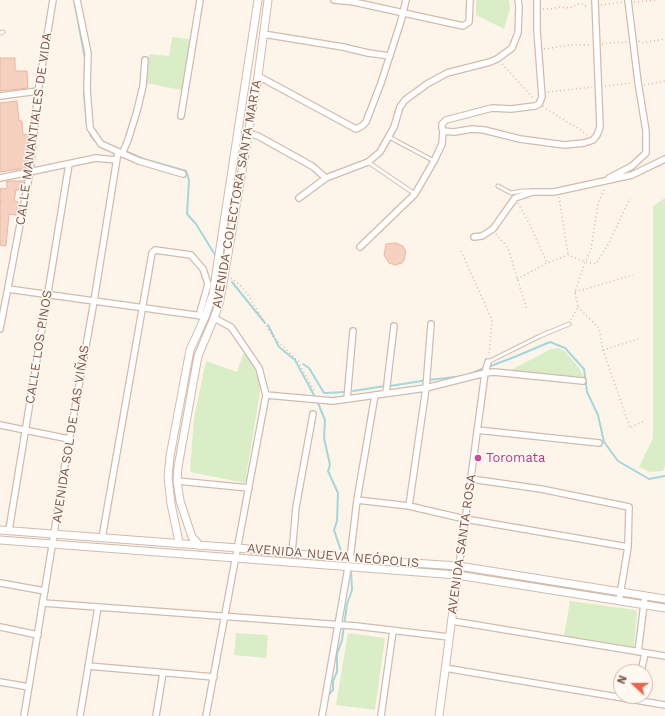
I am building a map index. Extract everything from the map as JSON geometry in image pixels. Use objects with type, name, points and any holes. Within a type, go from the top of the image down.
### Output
[{"type":"street","name":"CALLE MANANTIALES DE VIDA","points":[[0,329],[30,172],[38,92],[53,0]]},
{"type":"street","points":[[77,0],[88,53],[87,88],[90,128],[101,144],[139,161],[183,174]]},
{"type":"street","points":[[181,116],[200,0]]},
{"type":"street","name":"AVENIDA COLECTORA SANTA MARTA","points":[[179,544],[171,504],[168,477],[170,456],[190,350],[202,316],[213,294],[258,0]]},
{"type":"street","name":"AVENIDA COLECTORA SANTA MARTA","points":[[200,546],[192,537],[180,501],[177,481],[178,467],[195,368],[198,356],[219,304],[225,273],[258,76],[268,0]]},
{"type":"street","points":[[334,0],[354,2],[463,26],[469,22],[470,0]]},
{"type":"street","points":[[258,76],[356,129],[362,126],[366,122],[390,56],[406,0]]},
{"type":"street","points":[[299,198],[326,178],[368,162],[380,152],[394,127],[400,107],[406,100],[427,84],[447,73],[490,62],[497,59],[512,48],[518,32],[518,0]]},
{"type":"street","points":[[360,247],[414,194],[434,161],[442,144],[442,124],[446,120],[492,108],[511,109],[540,104],[542,98],[537,30],[537,0]]},
{"type":"street","points":[[443,131],[454,132],[472,129],[484,130],[520,139],[565,146],[593,140],[600,127],[595,0]]},
{"type":"street","points":[[602,181],[632,166],[646,153],[646,131],[638,82],[628,0]]},
{"type":"street","points":[[263,34],[390,56]]},
{"type":"street","name":"AVENIDA SOL DE LAS VIÑAS","points":[[24,716],[69,439],[94,301],[116,160],[128,140],[143,86],[145,60]]},
{"type":"street","points":[[0,96],[38,92]]},
{"type":"street","points":[[248,133],[258,136],[312,166],[326,178]]},
{"type":"street","points":[[0,178],[96,158],[116,160]]},
{"type":"street","points":[[474,237],[482,236],[493,229],[515,198],[534,192],[558,191],[632,175],[665,159]]},
{"type":"street","name":"CALLE LOS PINOS","points":[[9,530],[69,164]]},
{"type":"street","points":[[8,288],[94,301],[143,308],[202,316],[208,284],[202,269],[191,255],[155,250],[152,253],[143,308],[102,538]]},
{"type":"street","points":[[206,716],[266,395],[259,368],[231,328],[214,318]]},
{"type":"street","points":[[409,506],[426,388],[431,324]]},
{"type":"street","points":[[386,393],[394,326]]},
{"type":"street","points":[[348,399],[353,331]]},
{"type":"street","name":"AVENIDA SANTA ROSA","points":[[439,716],[477,430],[485,373],[488,362]]},
{"type":"street","points":[[266,395],[334,401],[426,388],[494,372],[583,381]]},
{"type":"street","points":[[350,559],[357,500],[375,395]]},
{"type":"street","points":[[292,553],[296,507],[313,414]]},
{"type":"street","points":[[0,425],[69,439]]},
{"type":"street","points":[[477,430],[600,443]]},
{"type":"street","points":[[471,479],[541,489],[629,507],[628,547],[619,601]]},
{"type":"street","points":[[177,481],[249,488]]},
{"type":"street","points":[[357,500],[409,506],[465,519],[628,547]]},
{"type":"street","name":"AVENIDA NUEVA NEÓPOLIS","points":[[0,530],[238,548],[350,559],[459,566],[662,598]]},
{"type":"street","name":"AVENIDA NUEVA NEÓPOLIS","points":[[0,540],[236,557],[348,568],[458,575],[665,608]]},
{"type":"street","points":[[322,716],[348,568]]},
{"type":"street","points":[[0,583],[45,591]]},
{"type":"street","points":[[638,652],[645,596]]},
{"type":"street","points":[[657,606],[662,598]]},
{"type":"street","points":[[43,603],[339,625],[449,637]]},
{"type":"street","points":[[80,716],[98,607]]},
{"type":"street","points":[[452,621],[665,656]]},
{"type":"street","points":[[0,627],[38,635]]},
{"type":"street","points":[[381,716],[394,631]]},
{"type":"street","points":[[643,664],[645,653]]},
{"type":"street","points":[[88,666],[214,677]]},
{"type":"street","points":[[445,668],[613,694]]},
{"type":"street","points":[[156,716],[163,673]]},
{"type":"street","points":[[0,682],[29,687]]},
{"type":"street","points":[[653,702],[665,705]]},
{"type":"lane","points":[[389,137],[434,161]]},
{"type":"lane","points":[[368,162],[414,194]]},
{"type":"lane","points":[[498,186],[511,193],[523,191],[534,192]]},
{"type":"lane","points":[[488,362],[568,324]]},
{"type":"path","points":[[537,9],[560,7],[570,8],[578,4],[583,4],[585,6],[590,5],[590,10],[595,9]]},
{"type":"path","points":[[497,59],[540,104],[578,128],[593,140]]},
{"type":"path","points":[[608,180],[598,203],[591,249],[575,292],[578,307],[599,328],[603,350],[630,428],[644,421]]},
{"type":"path","points":[[558,191],[568,255]]},
{"type":"path","points":[[515,198],[530,225],[547,263]]},
{"type":"path","points":[[517,279],[547,263],[568,255],[585,262],[596,264],[609,243],[630,198]]},
{"type":"path","points":[[493,229],[508,248],[527,310]]},
{"type":"path","points":[[461,251],[492,320],[488,362]]},
{"type":"path","points":[[225,273],[242,287],[258,309],[273,337],[298,361],[319,400]]},
{"type":"path","points":[[575,292],[634,275]]},
{"type":"path","points":[[568,324],[578,307]]},
{"type":"path","points":[[603,350],[638,339]]},
{"type":"green space","points":[[476,0],[509,0],[510,9],[504,29],[476,15]]},
{"type":"green space","points":[[172,37],[190,39],[182,90],[145,83],[149,54],[169,56]]},
{"type":"green space","points":[[665,198],[665,466],[663,471],[650,472],[639,467],[653,438],[653,206]]},
{"type":"green space","points":[[559,348],[566,352],[579,368],[584,377],[509,371],[551,349]]},
{"type":"green space","points":[[243,354],[251,355],[260,373],[260,393],[245,483],[190,472],[194,418],[206,361],[237,372]]},
{"type":"green space","points":[[570,601],[635,610],[637,613],[634,647],[564,636]]},
{"type":"green space","points":[[236,633],[268,635],[266,658],[234,655]]},
{"type":"green space","points":[[348,633],[385,638],[375,710],[336,705]]},
{"type":"building","points":[[0,58],[15,58],[15,71],[27,71],[28,88],[0,91]]},
{"type":"building","points":[[17,101],[19,121],[22,121],[23,135],[29,134],[26,168],[0,172],[0,103]]},
{"type":"building","points":[[7,181],[24,181],[20,190],[16,190],[14,201],[18,202],[16,215],[9,214],[6,246],[0,245],[0,191],[1,188],[7,189]]},
{"type":"building","points":[[396,243],[403,246],[406,252],[402,263],[395,265],[389,263],[384,255],[386,244]]},
{"type":"waterway","points":[[74,0],[85,59],[84,94],[87,126],[91,136],[98,144]]},
{"type":"waterway","points":[[125,151],[144,159],[186,171],[189,180],[187,214],[196,224],[217,258]]},
{"type":"waterway","points":[[232,282],[265,323]]},
{"type":"waterway","points":[[268,325],[274,337]]},
{"type":"waterway","points":[[275,339],[279,347],[295,360],[315,397]]},
{"type":"waterway","points":[[488,367],[550,342],[565,348],[584,369],[587,392],[598,415],[604,442],[618,461],[649,479],[665,476]]},
{"type":"waterway","points":[[303,364],[309,368],[324,393],[346,392]]},
{"type":"waterway","points":[[468,375],[484,368]]},
{"type":"waterway","points":[[390,386],[464,376]]},
{"type":"waterway","points":[[353,391],[385,386]]},
{"type":"waterway","points":[[318,403],[325,420],[324,438],[330,465],[328,471],[338,493],[337,521],[334,530],[344,556]]},
{"type":"waterway","points":[[327,696],[333,690],[333,681],[337,672],[337,654],[342,640],[347,604],[352,590],[351,569]]},
{"type":"place","name":"Toromata","points":[[478,458]]}]
